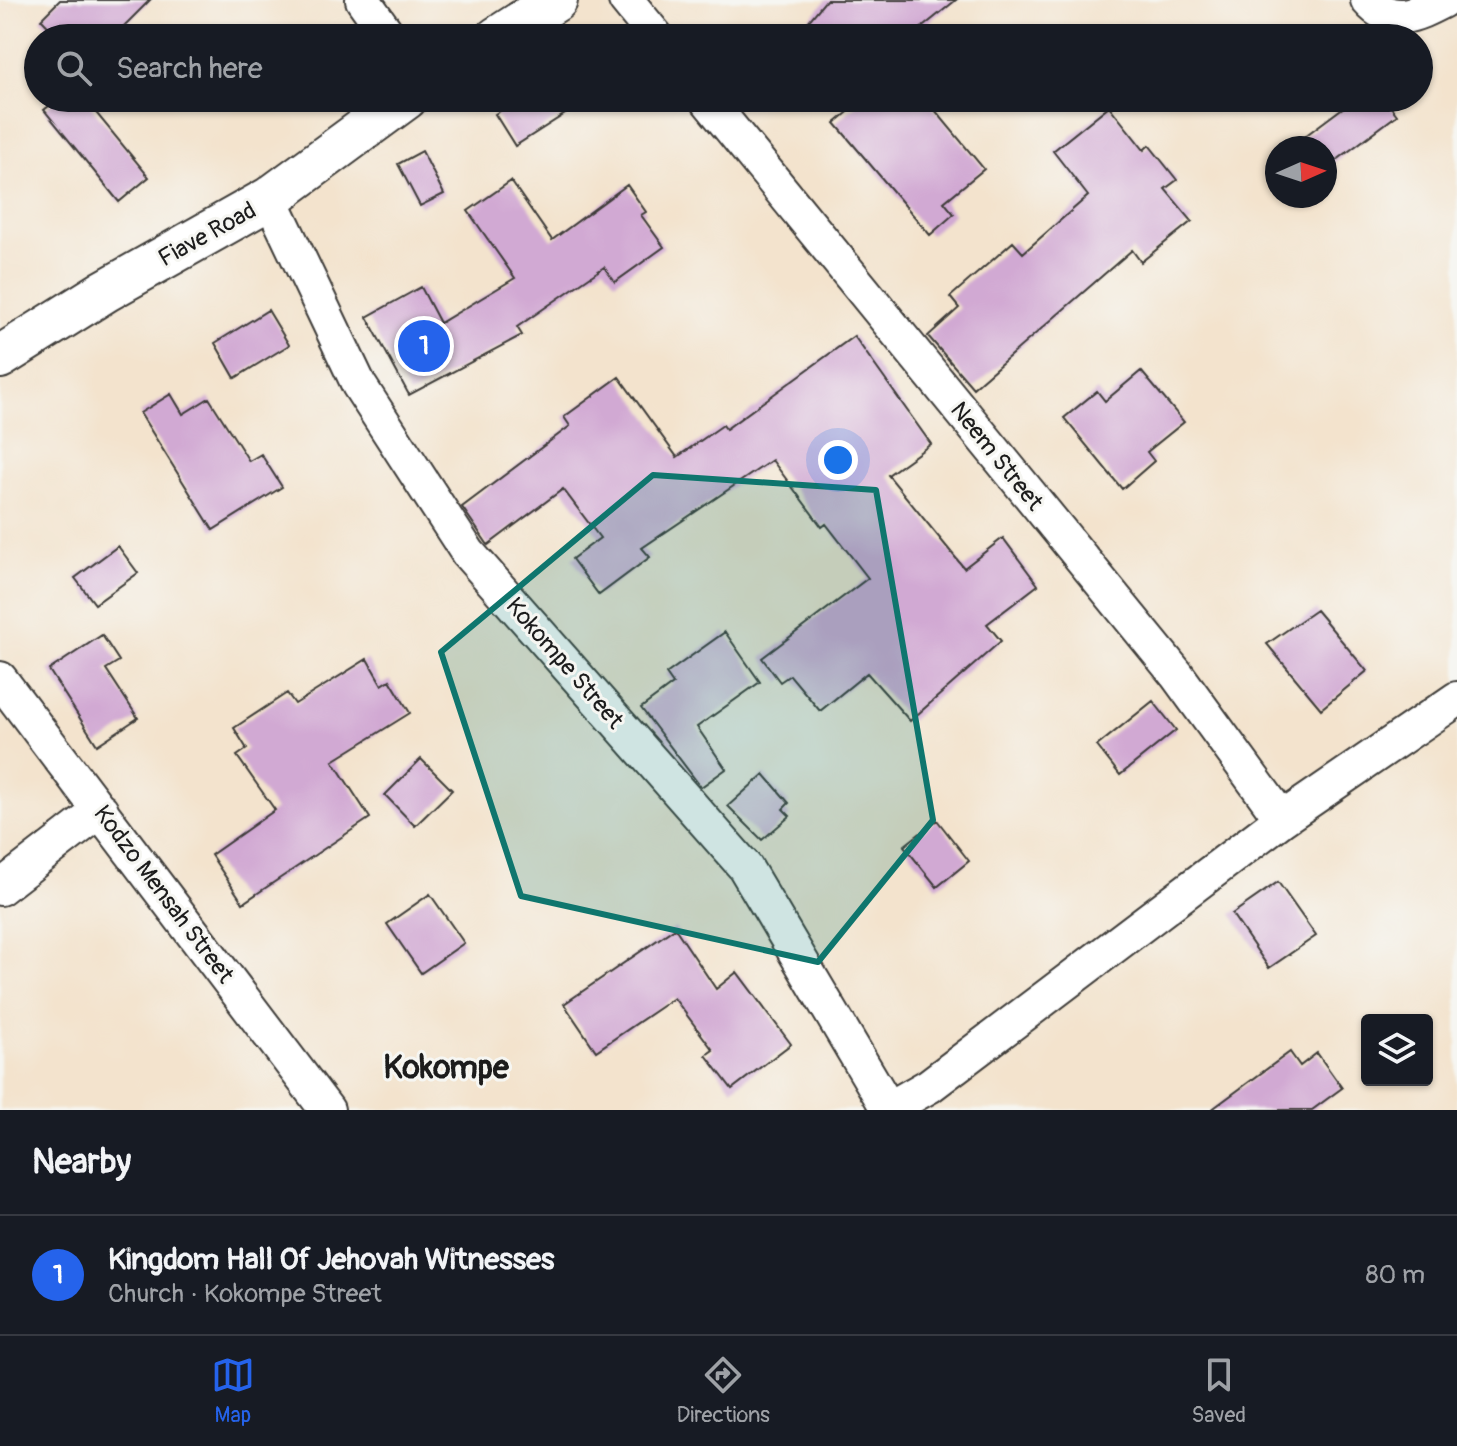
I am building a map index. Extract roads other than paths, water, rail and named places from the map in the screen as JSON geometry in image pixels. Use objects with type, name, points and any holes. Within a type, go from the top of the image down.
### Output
[{"type":"street","points":[[363,0],[380,24]]},
{"type":"street","points":[[519,24],[556,0]]},
{"type":"street","points":[[626,0],[646,24]]},
{"type":"street","points":[[1368,0],[1382,13],[1400,18],[1416,15],[1442,1]]},
{"type":"street","name":"Fiave Road","points":[[0,357],[105,291],[270,198],[387,112]]},
{"type":"street","name":"Neem Street","points":[[717,112],[1177,675],[1282,819]]},
{"type":"street","name":"Kokompe Street","points":[[270,198],[359,385],[468,553],[745,867],[888,1110]]},
{"type":"street","name":"Kodzo Mensah Street","points":[[0,679],[101,810],[319,1107]]},
{"type":"street","points":[[888,1110],[929,1086],[1282,819],[1457,699]]},
{"type":"street","points":[[0,888],[101,810]]},
{"type":"place","name":"Kingdom Hall Of Jehovah Witnesses","points":[[424,346]]},
{"type":"district","name":"Kokompe","points":[[446,1067]]}]
